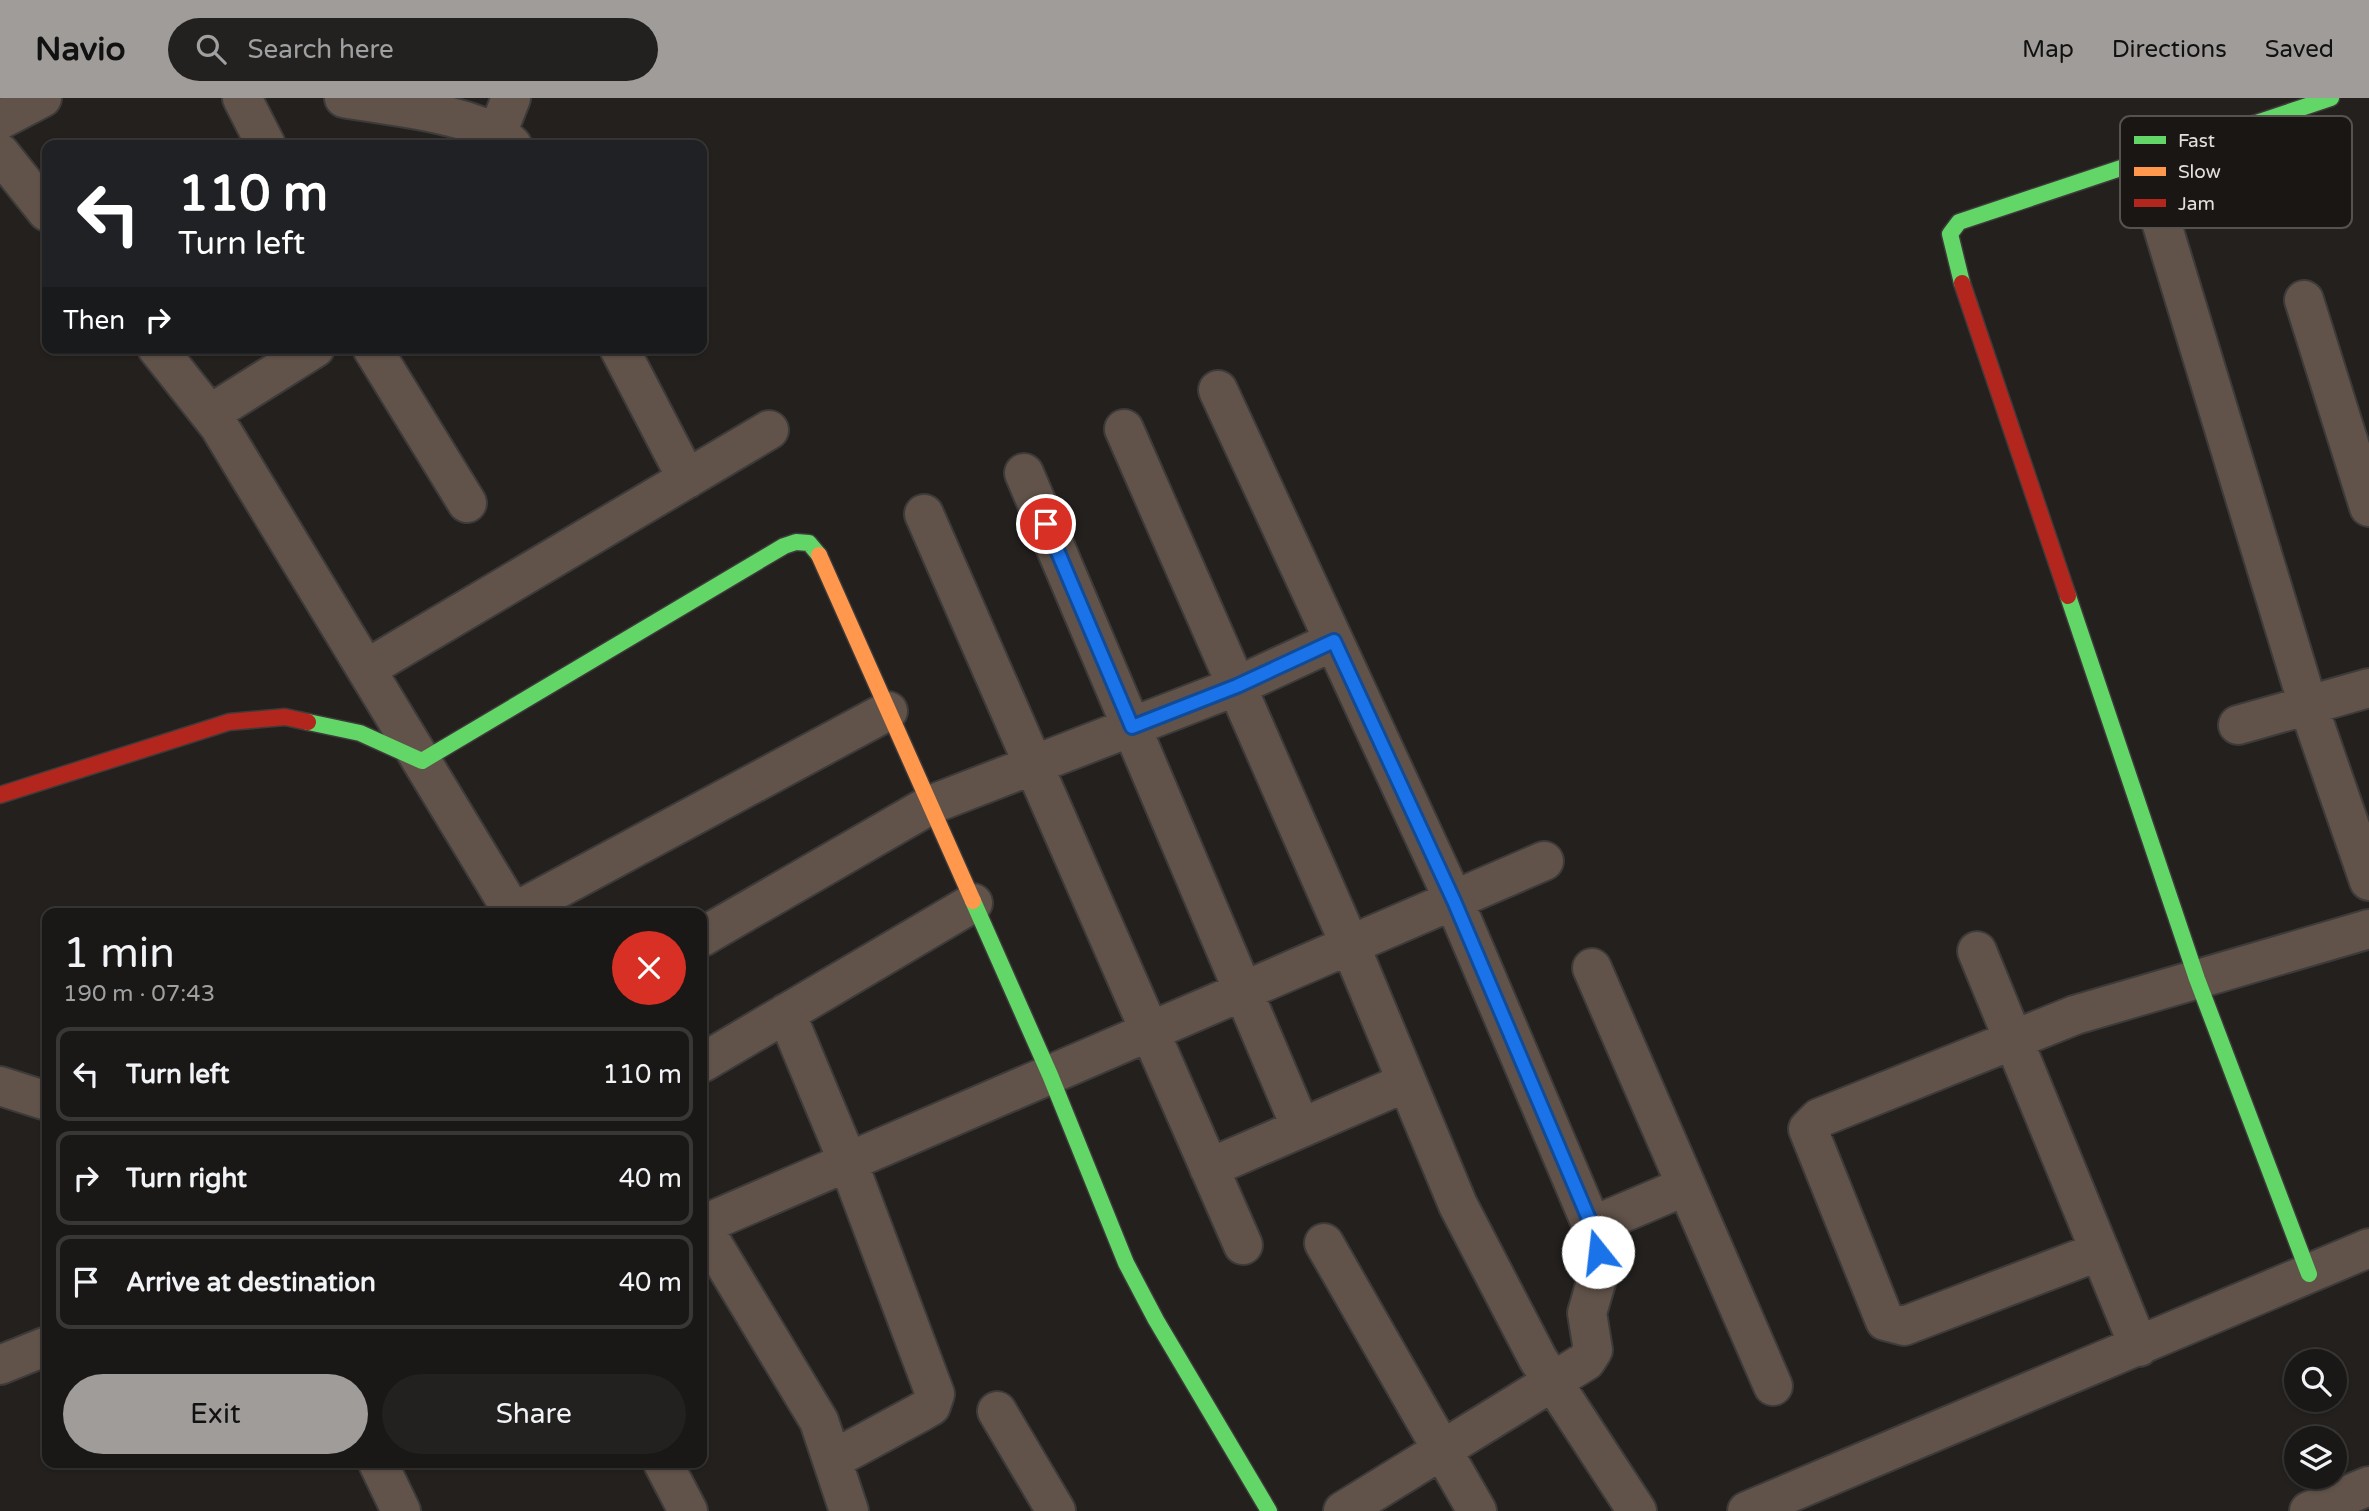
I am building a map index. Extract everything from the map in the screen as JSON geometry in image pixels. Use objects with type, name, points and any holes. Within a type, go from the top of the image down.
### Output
[{"type":"street","points":[[0,120],[42,98]]},
{"type":"street","points":[[242,98],[263,140]]},
{"type":"street","points":[[344,98],[474,123],[507,125]]},
{"type":"street","points":[[2279,116],[2332,98]]},
{"type":"street","points":[[0,153],[42,206]]},
{"type":"street","points":[[2120,170],[1959,222],[1950,234],[1953,255],[2197,979],[2309,1274]]},
{"type":"street","points":[[2163,228],[2308,705],[2369,881]]},
{"type":"street","points":[[2304,300],[2368,503]]},
{"type":"street","points":[[162,354],[210,414],[509,908]]},
{"type":"street","points":[[210,414],[305,354]]},
{"type":"street","points":[[376,354],[467,503]]},
{"type":"street","points":[[622,354],[687,479]]},
{"type":"street","points":[[1218,390],[1454,901],[1597,1238],[1599,1272],[1587,1313],[1593,1350],[1586,1361],[1343,1511]]},
{"type":"street","points":[[1124,429],[1350,946],[1458,1205],[1552,1381],[1637,1511]]},
{"type":"street","points":[[366,669],[769,430]]},
{"type":"street","points":[[1024,473],[1245,990],[1301,1128]]},
{"type":"street","points":[[924,514],[1243,1245]]},
{"type":"street","points":[[422,761],[772,553],[796,542],[809,543],[818,553],[1049,1075],[1126,1263],[1156,1320],[1269,1511]]},
{"type":"street","points":[[707,934],[930,806],[1237,686],[1334,641]]},
{"type":"street","points":[[2238,725],[2369,688]]},
{"type":"street","points":[[521,908],[888,711]]},
{"type":"street","points":[[0,795],[229,722],[285,717],[360,733],[422,761]]},
{"type":"street","points":[[707,1224],[1544,861]]},
{"type":"street","points":[[707,1060],[973,903]]},
{"type":"street","points":[[2100,1251],[1904,1326],[1895,1326],[1885,1321],[1808,1129],[1819,1118],[2075,1015],[2369,929]]},
{"type":"street","points":[[1977,951],[2139,1347]]},
{"type":"street","points":[[1592,968],[1773,1386]]},
{"type":"street","points":[[786,1013],[848,1162],[935,1394],[931,1406],[832,1460]]},
{"type":"street","points":[[1209,1168],[1407,1082]]},
{"type":"street","points":[[0,1086],[42,1099]]},
{"type":"street","points":[[1592,1226],[1686,1186]]},
{"type":"street","points":[[707,1234],[819,1421],[849,1511]]},
{"type":"street","points":[[1324,1243],[1478,1511]]},
{"type":"street","points":[[1747,1511],[2369,1248]]},
{"type":"street","points":[[0,1365],[42,1348]]},
{"type":"street","points":[[997,1411],[1056,1511]]},
{"type":"street","points":[[380,1468],[401,1511]]},
{"type":"street","points":[[666,1468],[688,1511]]},
{"type":"street","points":[[2309,1511],[2369,1486]]},
{"type":"traffic: fast","points":[[2277,116],[2331,98]]},
{"type":"traffic: fast","points":[[1962,283],[1950,234],[1959,222],[2120,168]]},
{"type":"traffic: fast","points":[[308,722],[360,733],[422,761],[784,546],[796,542],[809,543],[819,555]]},
{"type":"traffic: fast","points":[[2068,596],[2197,979],[2309,1274]]},
{"type":"traffic: fast","points":[[973,901],[1050,1075],[1126,1263],[1156,1320],[1269,1511]]},
{"type":"traffic: slow","points":[[819,555],[973,901]]},
{"type":"traffic: jam","points":[[1962,283],[2068,596]]},
{"type":"traffic: jam","points":[[0,795],[229,722],[285,717],[308,722]]},
{"type":"route","points":[[1046,524],[1132,727],[1237,686],[1334,641],[1454,901],[1597,1238],[1598,1252]]}]
